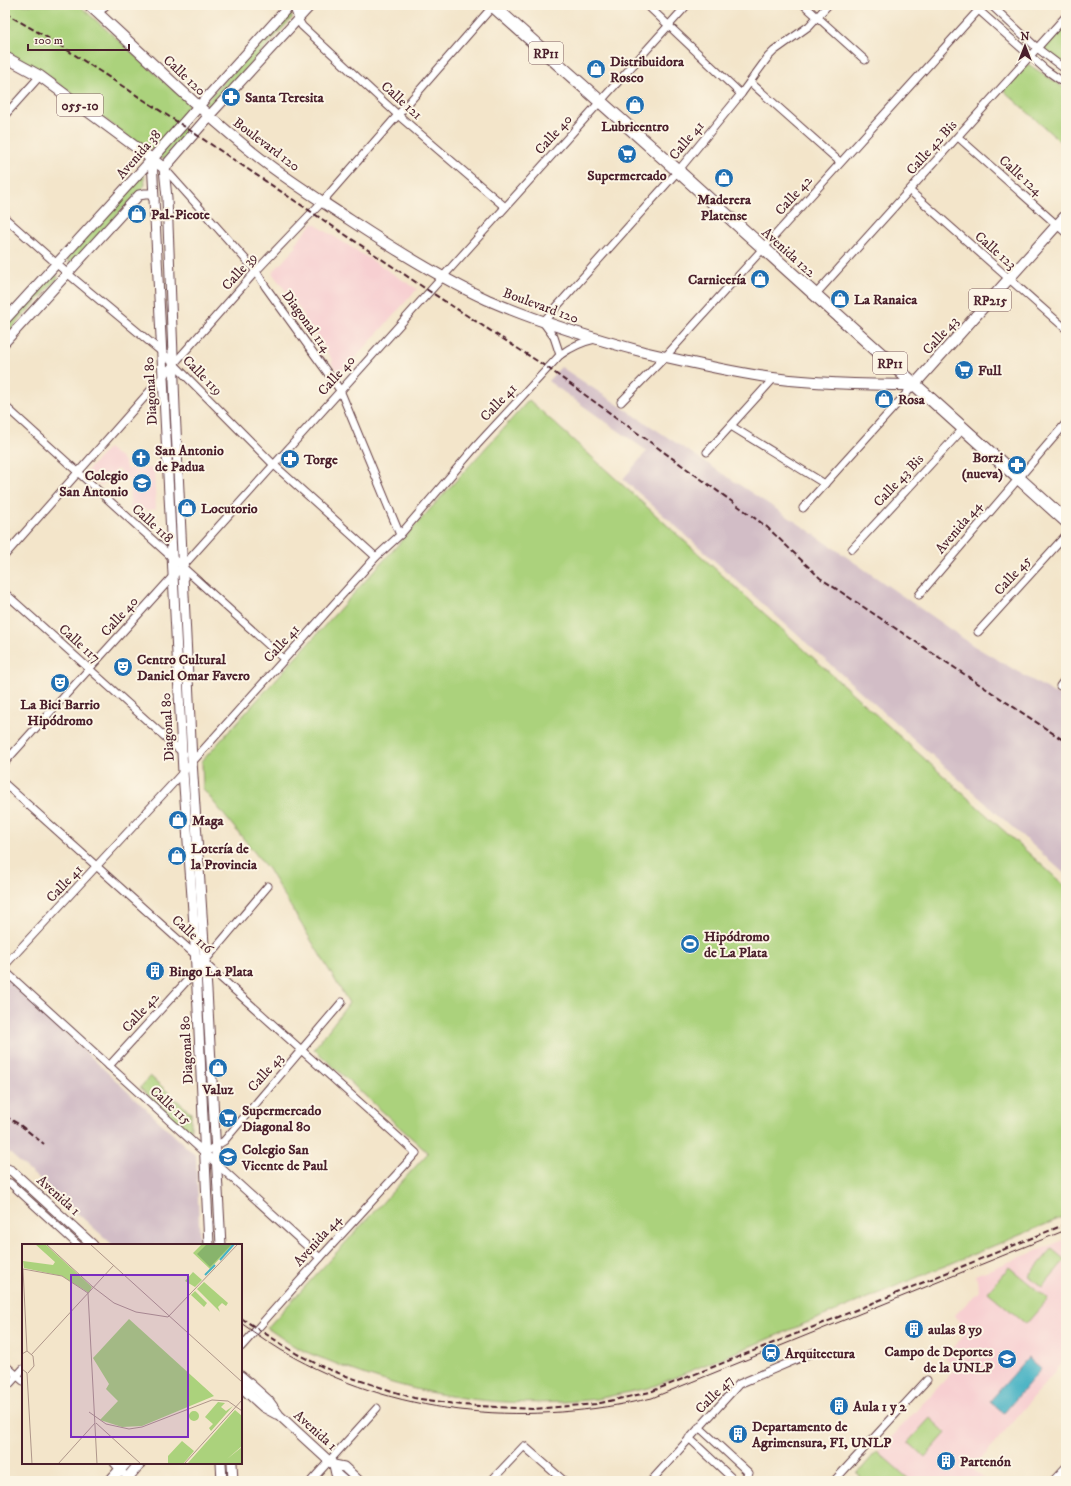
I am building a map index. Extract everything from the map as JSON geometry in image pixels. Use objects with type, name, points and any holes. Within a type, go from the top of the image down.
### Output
[{"type":"highway","name":"Avenida 122","points":[[492,5],[1066,521]]},
{"type":"main road","name":"Calle 120","points":[[89,5],[209,116]]},
{"type":"main road","name":"Avenida 38","points":[[5,320],[290,5]]},
{"type":"main road","name":"Avenida 38","points":[[164,168],[209,116],[311,5]]},
{"type":"main road","name":"055-10","points":[[5,57],[40,76],[152,159]]},
{"type":"main road","name":"Boulevard 120","points":[[209,116],[262,160],[395,250],[488,300],[543,322],[596,339],[665,357],[694,364],[774,378],[862,384],[914,385]]},
{"type":"main road","points":[[152,159],[164,168]]},
{"type":"main road","name":"Diagonal 80","points":[[152,159],[183,772],[196,954],[209,1244]]},
{"type":"main road","name":"Diagonal 80","points":[[164,168],[168,211],[192,761],[221,1244]]},
{"type":"main road","name":"Avenida 38","points":[[5,342],[139,196],[151,194],[154,199]]},
{"type":"main road","name":"Calle 43","points":[[914,385],[1066,215]]},
{"type":"main road","name":"Avenida 1","points":[[5,1168],[12,1171],[93,1244]]},
{"type":"main road","name":"Avenida 1","points":[[242,1377],[268,1400],[279,1415],[332,1463],[344,1467],[359,1481]]},
{"type":"main road","name":"Avenida 1","points":[[242,1388],[263,1407],[279,1415]]},
{"type":"main road","name":"Avenida 1","points":[[332,1463],[336,1474],[344,1481]]},
{"type":"main road","points":[[127,1480],[139,1464]]},
{"type":"main road","points":[[221,1464],[222,1481]]},
{"type":"main road","points":[[232,1464],[233,1481]]},
{"type":"main road","points":[[110,1481],[120,1465]]},
{"type":"street","points":[[98,14],[106,5]]},
{"type":"street","name":"Calle 121","points":[[293,5],[302,26],[398,115],[505,207]]},
{"type":"street","name":"Calle 39","points":[[5,555],[256,271],[322,202],[492,5]]},
{"type":"street","points":[[647,5],[742,94]]},
{"type":"street","name":"Calle 40","points":[[5,762],[687,5]]},
{"type":"street","points":[[804,5],[865,60]]},
{"type":"street","name":"Calle 41","points":[[543,322],[678,171],[742,94],[774,51],[809,26],[828,5]]},
{"type":"street","points":[[991,5],[1037,48],[1066,70]]},
{"type":"street","points":[[978,7],[1046,70],[1066,84]]},
{"type":"street","name":"Calle 42","points":[[621,402],[665,357],[978,7]]},
{"type":"street","name":"Calle 42 Bis","points":[[815,295],[1066,16]]},
{"type":"street","points":[[5,115],[40,76]]},
{"type":"street","points":[[750,82],[840,162]]},
{"type":"street","name":"Calle 124","points":[[958,137],[1066,233]]},
{"type":"street","name":"Diagonal 114","points":[[164,168],[256,271],[265,286],[340,390],[400,534]]},
{"type":"street","name":"Calle 123","points":[[910,191],[1066,328]]},
{"type":"street","name":"Calle 119","points":[[5,218],[67,273],[163,353],[273,464],[376,557]]},
{"type":"street","points":[[543,322],[554,337],[560,355]]},
{"type":"street","name":"Calle 41","points":[[5,965],[183,772],[376,557],[400,534],[477,445],[560,355],[579,343],[596,339]]},
{"type":"street","points":[[707,452],[774,378]]},
{"type":"street","name":"Calle 43","points":[[803,508],[914,385]]},
{"type":"street","name":"Calle 118","points":[[5,406],[284,659]]},
{"type":"street","name":"Avenida 44","points":[[919,595],[1066,423]]},
{"type":"street","points":[[731,426],[825,484]]},
{"type":"street","name":"Calle 43 Bis","points":[[852,549],[963,428]]},
{"type":"street","name":"Calle 45","points":[[978,632],[1066,535]]},
{"type":"street","name":"Calle 117","points":[[5,593],[192,761]]},
{"type":"street","points":[[1060,686],[1066,678]]},
{"type":"street","name":"Calle 116","points":[[5,784],[416,1153]]},
{"type":"street","name":"Calle 42","points":[[109,1066],[204,962],[268,886]]},
{"type":"street","name":"Calle 115","points":[[5,971],[320,1258]]},
{"type":"street","name":"Calle 43","points":[[204,1153],[224,1141],[302,1051],[342,1002]]},
{"type":"street","name":"Avenida 44","points":[[242,1346],[416,1153]]},
{"type":"street","name":"Avenida 1","points":[[5,1182],[10,1183],[77,1244]]},
{"type":"street","name":"Calle 47","points":[[650,1481],[739,1384],[814,1352]]},
{"type":"street","points":[[5,1365],[22,1380]]},
{"type":"street","points":[[5,1389],[22,1370]]},
{"type":"street","points":[[834,1481],[927,1380]]},
{"type":"street","points":[[311,1481],[332,1463],[377,1408]]},
{"type":"street","points":[[699,1427],[749,1473],[742,1481]]},
{"type":"street","points":[[689,1438],[735,1481]]},
{"type":"street","points":[[491,1481],[524,1446],[564,1481]]},
{"type":"street","points":[[120,1465],[127,1480]]},
{"type":"street","points":[[1053,1481],[1066,1467]]},
{"type":"shaded area","points":[[313,223],[417,289],[343,372],[337,371],[331,363],[333,361],[313,328],[310,330],[302,318],[305,316],[272,273],[297,246],[295,244]]},
{"type":"shaded area","points":[[561,367],[808,530],[974,646],[1066,700],[1066,875],[623,479],[647,451],[548,381]]},
{"type":"shaded area","name":"Colegio San Antonio","points":[[108,448],[124,461],[127,470],[132,467],[134,470],[154,468],[156,509],[130,511],[129,479],[117,469],[101,487],[87,475],[86,472]]},
{"type":"shaded area","points":[[5,976],[196,1156],[200,1244],[112,1244],[5,1149]]},
{"type":"shaded area","name":"Campo de Deportes de la UNLP","points":[[1066,1239],[1066,1362],[1064,1361],[973,1469],[986,1481],[865,1481],[857,1474],[956,1368],[945,1357],[968,1330],[954,1316],[979,1291],[976,1275]]},
{"type":"green space","points":[[5,5],[79,5],[188,103],[189,110],[187,115],[158,148],[144,149],[42,71],[5,51]]},
{"type":"green space","points":[[288,12],[291,14],[292,18],[212,107],[206,106],[206,101]]},
{"type":"green space","points":[[1066,24],[1066,64],[1045,52],[1045,47]]},
{"type":"green space","points":[[1028,64],[1066,89],[1066,147],[1002,89]]},
{"type":"green space","points":[[182,128],[187,132],[165,158],[160,159],[160,153]]},
{"type":"green space","points":[[144,174],[145,185],[73,262],[68,262],[68,257]]},
{"type":"green space","points":[[52,274],[56,274],[58,278],[5,336],[5,324]]},
{"type":"green space","name":"Hipódromo de La Plata","points":[[529,400],[1066,887],[1066,1216],[649,1388],[596,1399],[528,1403],[462,1398],[398,1385],[366,1375],[308,1353],[292,1345],[267,1328],[428,1153],[314,1049],[349,1003],[268,869],[203,789],[202,761]]},
{"type":"green space","points":[[150,1076],[191,1113],[191,1134],[140,1088]]},
{"type":"green space","points":[[1052,1249],[1065,1260],[1042,1287],[1029,1276]]},
{"type":"green space","points":[[1009,1267],[1048,1299],[1026,1324],[988,1292]]},
{"type":"green space","points":[[930,1418],[946,1433],[925,1457],[908,1442]]},
{"type":"green space","points":[[877,1451],[911,1481],[865,1481],[857,1474]]},
{"type":"water","points":[[1028,1358],[1041,1369],[1004,1413],[990,1401]]},
{"type":"tram line","points":[[242,1324],[274,1346],[295,1358],[337,1378],[380,1394],[424,1404],[469,1411],[515,1413],[561,1412],[606,1407],[652,1398],[1066,1230]]},
{"type":"railway","points":[[5,13],[55,42],[182,125],[429,291],[548,368],[767,527],[820,578],[1066,742]]},
{"type":"railway","points":[[5,1116],[20,1125],[44,1144]]},
{"type":"railway","points":[[242,1319],[297,1354],[325,1368],[414,1398],[462,1405],[532,1409],[596,1404],[650,1392],[1066,1224]]},
{"type":"place","name":"Distribuidora Rosco","points":[[596,69]]},
{"type":"place","name":"Santa Teresita","points":[[231,97]]},
{"type":"place","name":"Lubricentro","points":[[635,105]]},
{"type":"place","name":"Supermercado","points":[[627,154]]},
{"type":"place","name":"Maderera Platense","points":[[724,178]]},
{"type":"place","name":"Pal-Picote","points":[[137,214]]},
{"type":"place","name":"Carnicería","points":[[760,279]]},
{"type":"place","name":"La Ranaica","points":[[840,299]]},
{"type":"place","name":"Full","points":[[964,370]]},
{"type":"place","name":"Rosa","points":[[884,399]]},
{"type":"place","name":"San Antonio de Padua","points":[[141,458]]},
{"type":"place","name":"Torge","points":[[290,459]]},
{"type":"place","name":"Borzi (nueva)","points":[[1017,465]]},
{"type":"place","name":"Colegio San Antonio","points":[[142,483]]},
{"type":"place","name":"Locutorio","points":[[187,508]]},
{"type":"place","name":"Centro Cultural Daniel Omar Favero","points":[[123,667]]},
{"type":"place","name":"La Bici Barrio Hipódromo","points":[[60,683]]},
{"type":"place","name":"Maga","points":[[178,820]]},
{"type":"place","name":"Lotería de la Provincia","points":[[177,856]]},
{"type":"place","name":"Hipódromo de La Plata","points":[[690,944]]},
{"type":"place","name":"Bingo La Plata","points":[[155,971]]},
{"type":"place","name":"Valuz","points":[[218,1068]]},
{"type":"place","name":"Supermercado Diagonal 80","points":[[228,1118]]},
{"type":"place","name":"Colegio San Vicente de Paul","points":[[228,1157]]},
{"type":"place","name":"aulas 8 y9","points":[[914,1329]]},
{"type":"place","name":"Arquitectura","points":[[771,1353]]},
{"type":"place","name":"Campo de Deportes de la UNLP","points":[[1007,1359]]},
{"type":"place","name":"Aula 1 y 2","points":[[839,1406]]},
{"type":"place","name":"Departamento de Agrimensura, FI, UNLP","points":[[738,1434]]},
{"type":"place","name":"Partenón","points":[[946,1461]]}]
